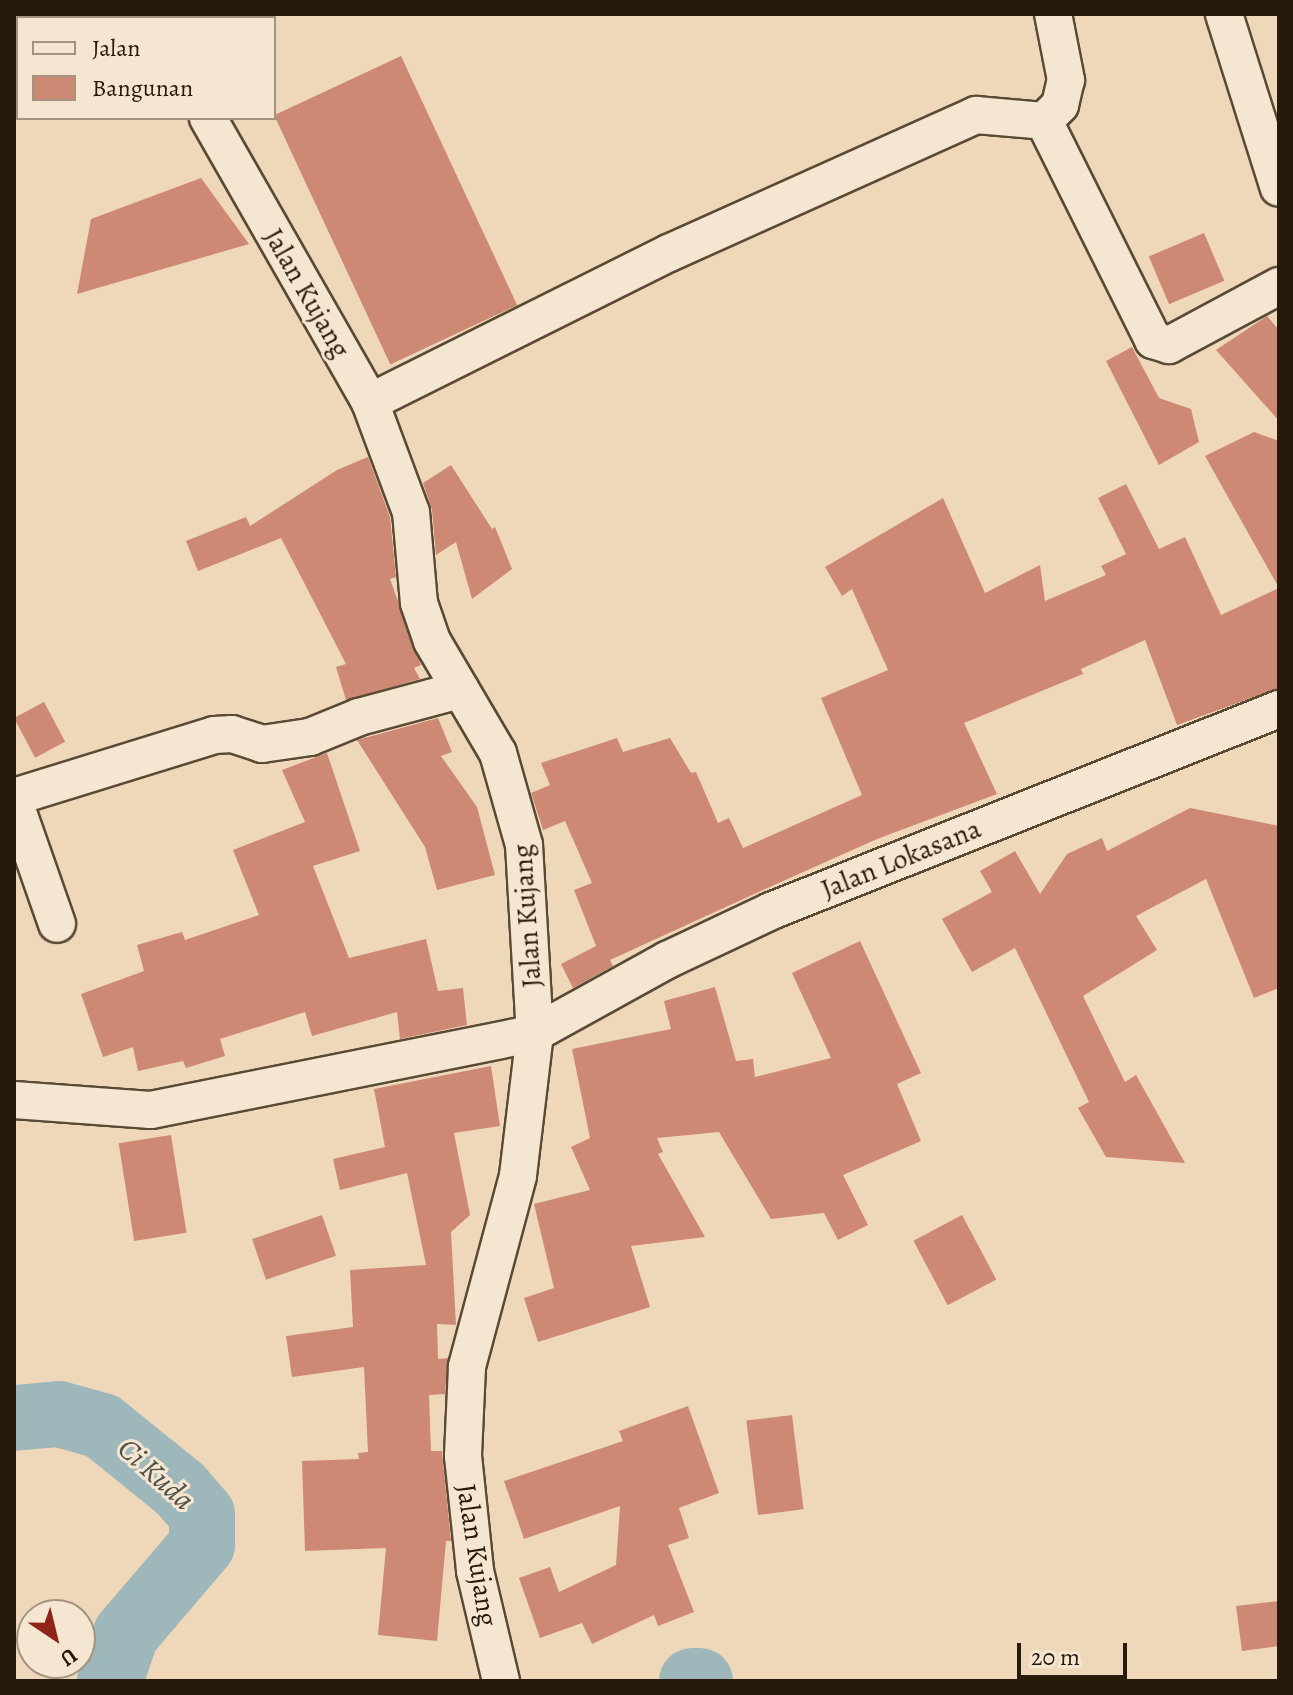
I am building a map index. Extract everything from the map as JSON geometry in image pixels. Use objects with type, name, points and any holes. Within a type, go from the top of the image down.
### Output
[{"type":"street","points":[[1044,121],[1060,105],[1066,80],[1053,14]]},
{"type":"street","points":[[1224,14],[1279,188]]},
{"type":"street","points":[[370,402],[669,253],[976,115],[1044,121]]},
{"type":"street","name":"Jalan Kujang","points":[[209,120],[370,402],[411,512],[419,603],[432,641],[498,753],[524,845],[535,1033],[518,1176],[467,1367],[463,1456],[475,1571],[498,1672]]},
{"type":"street","points":[[1044,121],[1153,340],[1169,345],[1279,286]]},
{"type":"street","points":[[57,924],[14,799],[214,735],[232,734],[262,744],[310,737],[359,717],[460,690]]},
{"type":"street","name":"Jalan Lokasana","points":[[14,1100],[151,1110],[535,1033],[667,960],[771,911],[1279,709]]},
{"type":"building","points":[[401,56],[517,305],[390,364],[276,114]]},
{"type":"building","points":[[201,178],[249,244],[77,294],[91,219]]},
{"type":"building","points":[[1204,233],[1224,281],[1169,304],[1149,256]]},
{"type":"building","points":[[1267,316],[1279,330],[1279,421],[1216,350]]},
{"type":"building","points":[[1132,347],[1159,398],[1191,409],[1199,442],[1159,465],[1106,361]]},
{"type":"building","points":[[1254,432],[1279,441],[1279,588],[1205,456]]},
{"type":"building","points":[[368,457],[390,517],[396,577],[390,579],[421,665],[414,668],[420,679],[346,700],[336,667],[346,664],[281,538],[198,571],[186,541],[246,517],[250,526],[337,470]]},
{"type":"building","points":[[451,465],[492,529],[495,527],[512,569],[472,599],[456,542],[436,555],[432,510],[423,483]]},
{"type":"building","points":[[1126,484],[1159,549],[1185,537],[1221,615],[1279,588],[1279,688],[1177,725],[1145,640],[1081,669],[1083,674],[964,723],[997,794],[877,839],[610,960],[613,966],[573,988],[561,964],[596,946],[574,890],[592,883],[565,821],[543,830],[531,793],[550,785],[541,763],[617,738],[623,752],[670,738],[691,773],[696,772],[718,823],[729,818],[743,848],[862,795],[821,698],[888,670],[852,589],[842,596],[825,567],[943,498],[985,593],[1040,565],[1045,601],[1106,575],[1101,566],[1126,554],[1098,498]]},
{"type":"building","points":[[44,702],[65,742],[35,758],[14,718]]},
{"type":"building","points":[[438,718],[452,752],[441,756],[477,807],[495,875],[437,890],[425,847],[357,740]]},
{"type":"building","points":[[327,753],[360,851],[313,866],[349,958],[426,939],[438,991],[463,988],[467,1025],[400,1039],[397,1012],[312,1036],[305,1012],[220,1039],[225,1056],[186,1068],[183,1061],[138,1071],[133,1047],[103,1057],[81,994],[144,971],[137,945],[182,932],[185,940],[259,915],[233,850],[305,822],[282,770]]},
{"type":"building","points":[[1190,808],[1279,826],[1279,988],[1254,998],[1206,879],[1136,916],[1157,950],[1083,996],[1125,1082],[1136,1075],[1185,1163],[1106,1157],[1078,1108],[1089,1102],[1015,948],[972,972],[942,919],[992,892],[980,871],[1015,851],[1040,894],[1067,854],[1102,838],[1107,851]]},
{"type":"building","points":[[860,941],[921,1073],[897,1084],[921,1141],[843,1175],[868,1225],[838,1240],[824,1213],[771,1219],[719,1132],[657,1138],[663,1152],[658,1154],[705,1237],[631,1246],[650,1307],[538,1342],[524,1298],[554,1288],[534,1204],[590,1190],[571,1147],[590,1138],[572,1049],[671,1029],[664,1001],[715,987],[736,1061],[753,1059],[755,1077],[831,1058],[792,973]]},
{"type":"building","points":[[491,1066],[500,1126],[454,1133],[470,1215],[451,1232],[456,1325],[437,1324],[438,1359],[448,1358],[445,1394],[429,1395],[431,1451],[442,1451],[451,1541],[446,1541],[437,1641],[378,1635],[386,1548],[305,1551],[302,1461],[359,1459],[358,1453],[368,1452],[364,1367],[292,1377],[286,1336],[353,1327],[350,1270],[426,1265],[407,1173],[340,1190],[333,1159],[385,1147],[374,1089]]},
{"type":"building","points":[[171,1135],[186,1233],[134,1241],[119,1143]]},
{"type":"building","points":[[322,1215],[336,1256],[266,1280],[252,1239]]},
{"type":"building","points":[[962,1215],[996,1279],[948,1305],[913,1241]]},
{"type":"building","points":[[688,1406],[719,1493],[679,1508],[689,1538],[668,1545],[694,1612],[658,1626],[654,1615],[592,1644],[582,1623],[540,1638],[519,1578],[550,1567],[559,1592],[616,1565],[620,1506],[524,1539],[504,1481],[623,1441],[619,1431]]},
{"type":"building","points":[[792,1415],[804,1509],[758,1515],[746,1421]]},
{"type":"building","points":[[1279,1601],[1279,1646],[1242,1651],[1236,1606]]},
{"type":"waterway","name":"Ci Kuda","points":[[14,1418],[59,1414],[102,1426],[180,1489],[202,1514],[202,1545],[126,1634],[110,1681]]},
{"type":"waterway","name":"Ci Kuda","points":[[692,1681],[700,1681]]}]
